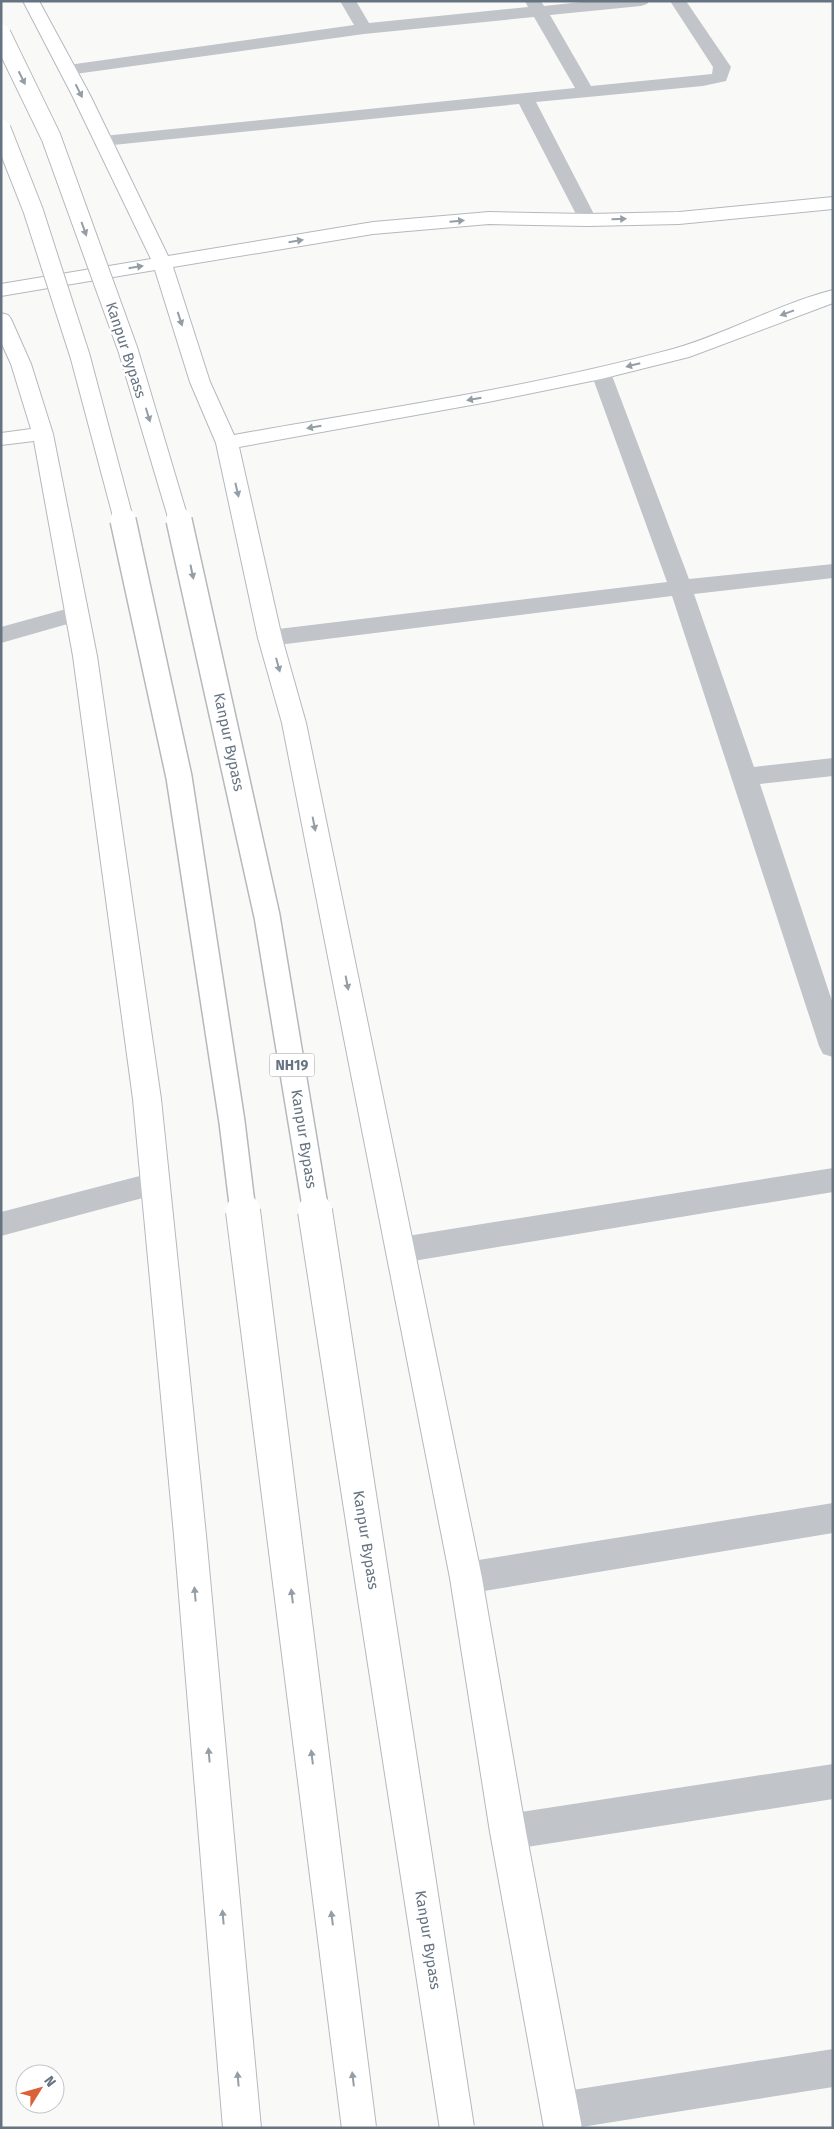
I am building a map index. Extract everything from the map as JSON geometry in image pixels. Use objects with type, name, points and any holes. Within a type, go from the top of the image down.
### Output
[{"type":"main road","points":[[31,1],[68,70],[162,263],[200,382],[227,442],[270,638],[294,723],[401,1250],[466,1578],[508,1832],[561,2119]]},
{"type":"main road","name":"Kanpur Bypass","points":[[1,34],[50,137],[128,350],[184,537],[267,916],[316,1208],[457,2128]]},
{"type":"main road","points":[[1,129],[33,210],[80,356],[128,537],[179,777],[232,1122],[359,2128]]},
{"type":"main road","points":[[1,290],[374,228],[489,218],[588,220],[679,218],[833,203]]},
{"type":"main road","points":[[227,442],[488,396],[601,373],[682,353],[833,296]]},
{"type":"main road","points":[[1,320],[21,364],[43,434],[85,656],[147,1099],[190,1536],[242,2128]]},
{"type":"main road","points":[[1,439],[43,434]]},
{"type":"street","points":[[348,1],[364,29]]},
{"type":"street","points":[[68,70],[536,7],[642,1]]},
{"type":"street","points":[[103,141],[703,81],[720,77],[722,67],[678,1]]},
{"type":"street","points":[[536,7],[586,92]]},
{"type":"street","points":[[525,98],[588,220]]},
{"type":"street","points":[[601,373],[681,588],[746,777],[833,1046]]},
{"type":"street","points":[[270,638],[681,588],[833,572]]},
{"type":"street","points":[[1,635],[77,614]]},
{"type":"street","points":[[746,777],[833,767]]},
{"type":"street","points":[[401,1250],[833,1180]]},
{"type":"street","points":[[1,1224],[155,1184]]},
{"type":"street","points":[[466,1578],[833,1518]]},
{"type":"street","points":[[508,1832],[833,1780]]},
{"type":"street","points":[[561,2119],[833,2068]]}]
